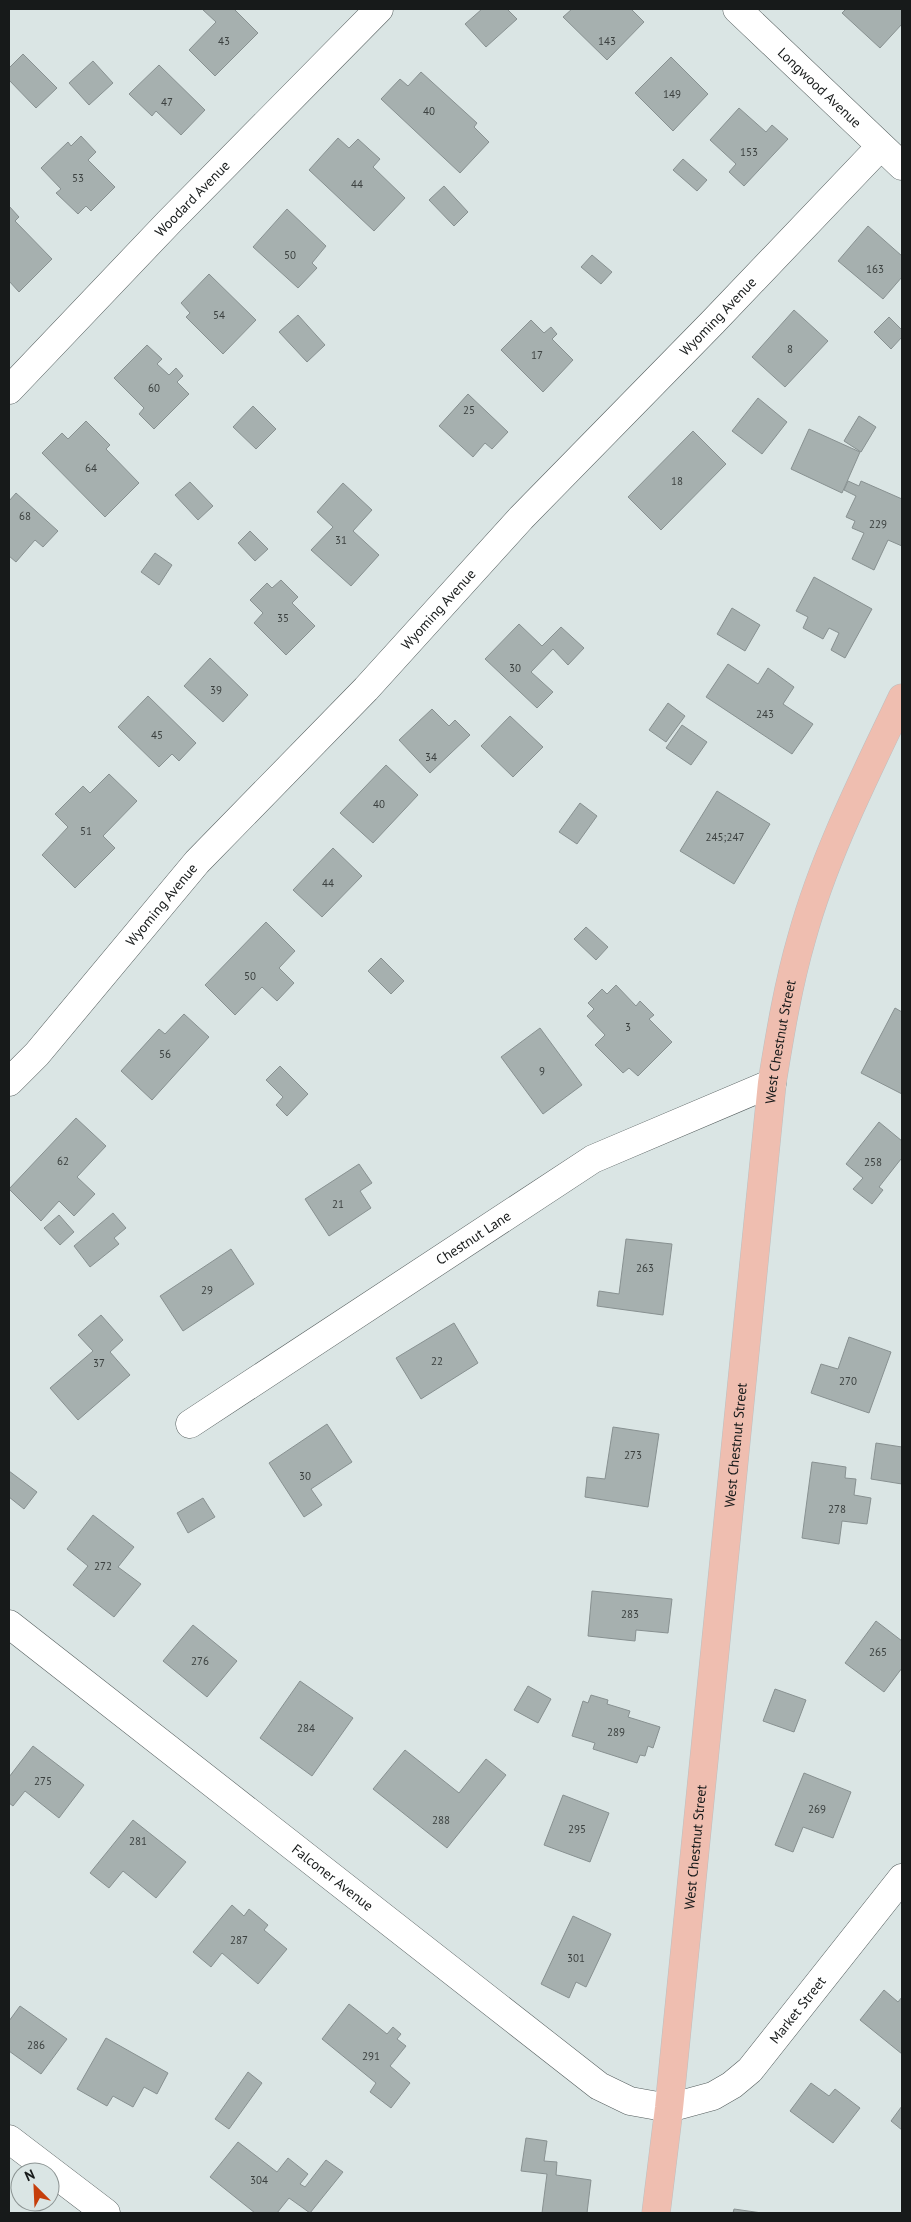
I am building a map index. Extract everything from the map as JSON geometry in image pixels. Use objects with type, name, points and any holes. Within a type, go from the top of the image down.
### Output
[{"type":"main road","name":"West Chestnut Street","points":[[656,2213],[669,2108],[772,1083],[786,1005],[802,936],[827,861],[856,793],[902,698]]},
{"type":"street","name":"Woodard Avenue","points":[[9,390],[168,222],[379,9]]},
{"type":"street","name":"Longwood Avenue","points":[[738,9],[902,166]]},
{"type":"street","name":"Wyoming Avenue","points":[[9,1082],[37,1054],[197,862],[366,689],[521,518],[713,322],[880,147]]},
{"type":"street","name":"Chestnut Lane","points":[[190,1424],[593,1159],[772,1083]]},
{"type":"street","name":"Falconer Avenue","points":[[9,1624],[599,2086],[630,2100],[669,2108]]},
{"type":"street","name":"Market Street","points":[[669,2108],[713,2096],[732,2085],[750,2070],[902,1878]]},
{"type":"street","points":[[9,2139],[106,2213]]},
{"type":"building","points":[[202,9],[234,9],[258,33],[215,76],[189,50],[216,22]]},
{"type":"building","points":[[482,9],[507,9],[517,19],[486,47],[465,24]]},
{"type":"building","points":[[572,9],[631,9],[644,22],[607,60],[563,17]]},
{"type":"building","points":[[846,9],[902,9],[902,24],[880,48],[842,13]]},
{"type":"building","points":[[23,54],[57,88],[36,108],[9,80],[9,68]]},
{"type":"building","points":[[671,57],[708,94],[673,131],[635,93]]},
{"type":"building","points":[[93,61],[113,83],[89,105],[69,83]]},
{"type":"building","points":[[159,65],[205,110],[181,135],[156,111],[152,116],[129,94]]},
{"type":"building","points":[[421,72],[477,123],[474,127],[489,142],[460,173],[381,99],[400,79],[408,86]]},
{"type":"building","points":[[739,108],[766,132],[772,125],[788,139],[744,186],[729,172],[736,164],[710,140]]},
{"type":"building","points":[[81,136],[96,152],[88,160],[115,187],[91,211],[86,206],[78,214],[56,193],[61,189],[41,168],[68,142],[71,146]]},
{"type":"building","points":[[338,138],[349,148],[358,139],[380,159],[373,167],[405,198],[374,231],[309,170]]},
{"type":"building","points":[[683,159],[707,180],[697,191],[673,170]]},
{"type":"building","points":[[444,186],[468,212],[454,226],[429,200]]},
{"type":"building","points":[[9,206],[19,217],[15,221],[52,259],[19,292],[9,281]]},
{"type":"building","points":[[287,209],[326,246],[312,263],[317,268],[298,288],[253,247]]},
{"type":"building","points":[[868,226],[902,256],[902,277],[883,299],[838,261]]},
{"type":"building","points":[[592,255],[612,272],[601,284],[581,267]]},
{"type":"building","points":[[209,274],[256,320],[223,354],[186,317],[190,313],[181,303]]},
{"type":"building","points":[[794,310],[828,341],[785,387],[752,357]]},
{"type":"building","points":[[298,315],[325,345],[307,362],[279,332]]},
{"type":"building","points":[[889,317],[902,330],[902,337],[891,349],[874,332]]},
{"type":"building","points":[[531,320],[544,333],[551,327],[557,334],[552,339],[573,360],[543,392],[501,350]]},
{"type":"building","points":[[147,345],[162,359],[157,364],[169,375],[176,368],[183,376],[177,382],[189,394],[154,429],[139,414],[144,408],[114,378]]},
{"type":"building","points":[[468,394],[508,432],[492,449],[485,443],[473,457],[439,426]]},
{"type":"building","points":[[758,398],[787,422],[762,454],[732,431]]},
{"type":"building","points":[[253,406],[276,429],[256,449],[233,427]]},
{"type":"building","points":[[859,416],[876,427],[861,452],[844,441]]},
{"type":"building","points":[[86,421],[110,445],[106,449],[139,483],[105,517],[42,453],[62,433],[68,439]]},
{"type":"building","points":[[809,429],[860,452],[842,493],[791,469]]},
{"type":"building","points":[[693,431],[726,464],[661,530],[628,497]]},
{"type":"building","points":[[848,481],[859,486],[861,481],[902,499],[902,546],[888,540],[874,570],[852,559],[864,533],[852,528],[855,521],[846,517],[856,496],[844,490]]},
{"type":"building","points":[[190,482],[213,506],[198,520],[175,495]]},
{"type":"building","points":[[343,483],[372,510],[353,531],[379,555],[351,586],[311,550],[333,527],[317,512]]},
{"type":"building","points":[[16,493],[58,531],[43,547],[35,540],[16,562],[9,556],[9,501]]},
{"type":"building","points":[[250,531],[268,549],[255,561],[238,543]]},
{"type":"building","points":[[155,553],[172,565],[159,585],[141,572]]},
{"type":"building","points":[[814,577],[872,609],[845,658],[831,650],[839,633],[829,628],[823,639],[803,628],[808,617],[796,611]]},
{"type":"building","points":[[281,580],[298,597],[292,603],[315,626],[286,655],[254,623],[263,613],[250,600],[267,583],[272,588]]},
{"type":"building","points":[[732,608],[760,625],[745,651],[717,634]]},
{"type":"building","points":[[519,624],[542,646],[561,627],[584,648],[568,665],[553,649],[531,672],[553,692],[537,708],[485,659]]},
{"type":"building","points":[[210,658],[248,695],[223,722],[184,686]]},
{"type":"building","points":[[728,664],[758,684],[768,668],[794,687],[783,704],[813,724],[792,754],[706,697]]},
{"type":"building","points":[[148,696],[196,743],[179,761],[172,754],[159,767],[118,727]]},
{"type":"building","points":[[668,703],[685,716],[666,742],[649,730]]},
{"type":"building","points":[[432,709],[449,726],[455,720],[470,735],[430,773],[399,740]]},
{"type":"building","points":[[510,716],[543,747],[513,777],[481,746]]},
{"type":"building","points":[[682,725],[707,742],[691,765],[666,748]]},
{"type":"building","points":[[386,765],[418,795],[373,843],[340,813]]},
{"type":"building","points":[[109,774],[137,801],[103,836],[115,848],[75,888],[42,855],[68,827],[55,814],[83,786],[90,793]]},
{"type":"building","points":[[717,791],[770,824],[734,884],[680,851]]},
{"type":"building","points":[[580,803],[597,816],[577,844],[559,832]]},
{"type":"building","points":[[333,848],[362,876],[322,917],[293,890]]},
{"type":"building","points":[[266,922],[295,951],[279,968],[294,983],[277,1001],[262,987],[235,1015],[205,985]]},
{"type":"building","points":[[586,927],[608,947],[596,960],[574,939]]},
{"type":"building","points":[[381,958],[404,981],[391,994],[368,971]]},
{"type":"building","points":[[616,985],[636,1006],[640,1001],[654,1015],[649,1019],[672,1042],[638,1076],[629,1068],[623,1073],[595,1045],[605,1035],[587,1016],[594,1009],[588,1003],[602,989],[607,994]]},
{"type":"building","points":[[895,1008],[902,1012],[902,1094],[861,1073]]},
{"type":"building","points":[[184,1014],[209,1037],[152,1100],[121,1071],[159,1029],[165,1034]]},
{"type":"building","points":[[540,1028],[582,1085],[543,1114],[501,1057]]},
{"type":"building","points":[[280,1066],[308,1094],[287,1116],[276,1105],[283,1097],[266,1080]]},
{"type":"building","points":[[76,1118],[106,1146],[77,1177],[95,1194],[74,1216],[59,1201],[41,1221],[9,1189]]},
{"type":"building","points":[[879,1122],[902,1141],[902,1160],[879,1187],[883,1190],[872,1204],[853,1189],[863,1178],[846,1164]]},
{"type":"building","points":[[359,1164],[372,1183],[360,1191],[371,1208],[329,1236],[305,1199]]},
{"type":"building","points":[[113,1213],[126,1228],[114,1238],[119,1244],[90,1267],[74,1246]]},
{"type":"building","points":[[59,1215],[74,1232],[60,1245],[44,1228]]},
{"type":"building","points":[[626,1239],[672,1244],[663,1315],[597,1306],[599,1291],[619,1294]]},
{"type":"building","points":[[231,1249],[254,1284],[183,1331],[160,1296]]},
{"type":"building","points":[[101,1315],[123,1340],[110,1352],[130,1375],[78,1420],[50,1388],[93,1351],[78,1335]]},
{"type":"building","points":[[454,1323],[478,1363],[421,1399],[396,1358]]},
{"type":"building","points":[[849,1337],[891,1352],[869,1413],[811,1393],[821,1364],[838,1369]]},
{"type":"building","points":[[327,1424],[352,1462],[311,1489],[322,1505],[304,1517],[269,1463]]},
{"type":"building","points":[[613,1427],[659,1434],[648,1507],[585,1497],[587,1477],[605,1479]]},
{"type":"building","points":[[876,1443],[902,1447],[902,1484],[871,1479]]},
{"type":"building","points":[[812,1462],[846,1467],[845,1478],[856,1479],[854,1495],[871,1498],[867,1524],[842,1521],[839,1544],[802,1538]]},
{"type":"building","points":[[9,1471],[37,1492],[24,1509],[9,1497]]},
{"type":"building","points":[[203,1498],[215,1517],[188,1533],[177,1513]]},
{"type":"building","points":[[93,1515],[134,1547],[118,1567],[141,1584],[114,1617],[73,1585],[88,1566],[67,1549]]},
{"type":"building","points":[[592,1591],[672,1599],[668,1633],[636,1630],[635,1641],[588,1636]]},
{"type":"building","points":[[876,1621],[902,1641],[902,1668],[884,1692],[845,1663]]},
{"type":"building","points":[[193,1625],[237,1661],[207,1697],[163,1661]]},
{"type":"building","points":[[300,1681],[353,1718],[312,1776],[260,1738]]},
{"type":"building","points":[[528,1686],[551,1699],[538,1723],[514,1710]]},
{"type":"building","points":[[775,1689],[806,1700],[794,1732],[763,1721]]},
{"type":"building","points":[[591,1695],[608,1700],[607,1704],[630,1711],[628,1717],[660,1727],[653,1748],[648,1746],[645,1756],[640,1755],[637,1763],[593,1749],[595,1743],[572,1736],[583,1701],[588,1703]]},
{"type":"building","points":[[33,1746],[84,1785],[59,1818],[25,1791],[13,1806],[9,1803],[9,1777]]},
{"type":"building","points":[[405,1750],[459,1793],[486,1759],[506,1775],[447,1848],[373,1789]]},
{"type":"building","points":[[804,1773],[851,1792],[833,1838],[803,1827],[793,1852],[775,1845]]},
{"type":"building","points":[[563,1795],[609,1813],[590,1862],[544,1845]]},
{"type":"building","points":[[133,1820],[186,1862],[156,1898],[123,1871],[109,1888],[90,1873]]},
{"type":"building","points":[[232,1905],[244,1916],[249,1909],[268,1925],[264,1930],[287,1949],[258,1984],[222,1953],[211,1967],[193,1952]]},
{"type":"building","points":[[573,1916],[611,1934],[586,1987],[576,1982],[569,1998],[541,1984]]},
{"type":"building","points":[[884,1990],[898,2002],[902,1997],[902,2054],[860,2020]]},
{"type":"building","points":[[349,2004],[387,2034],[393,2027],[401,2034],[397,2039],[406,2046],[390,2066],[410,2083],[391,2108],[370,2092],[376,2083],[322,2039]]},
{"type":"building","points":[[20,2006],[67,2039],[41,2074],[9,2051],[9,2021]]},
{"type":"building","points":[[106,2038],[168,2073],[157,2094],[144,2087],[133,2107],[113,2096],[107,2106],[77,2089]]},
{"type":"building","points":[[248,2072],[262,2083],[229,2129],[215,2119]]},
{"type":"building","points":[[811,2083],[829,2096],[835,2089],[860,2108],[833,2143],[790,2111]]},
{"type":"building","points":[[902,2106],[902,2130],[891,2121]]},
{"type":"building","points":[[526,2138],[547,2141],[544,2161],[557,2162],[556,2175],[591,2180],[587,2213],[542,2213],[547,2174],[521,2171]]},
{"type":"building","points":[[238,2142],[277,2172],[288,2158],[308,2174],[300,2184],[305,2187],[326,2160],[343,2172],[310,2213],[289,2198],[277,2213],[255,2213],[210,2177]]},
{"type":"building","points":[[734,2209],[762,2213],[733,2213]]}]
